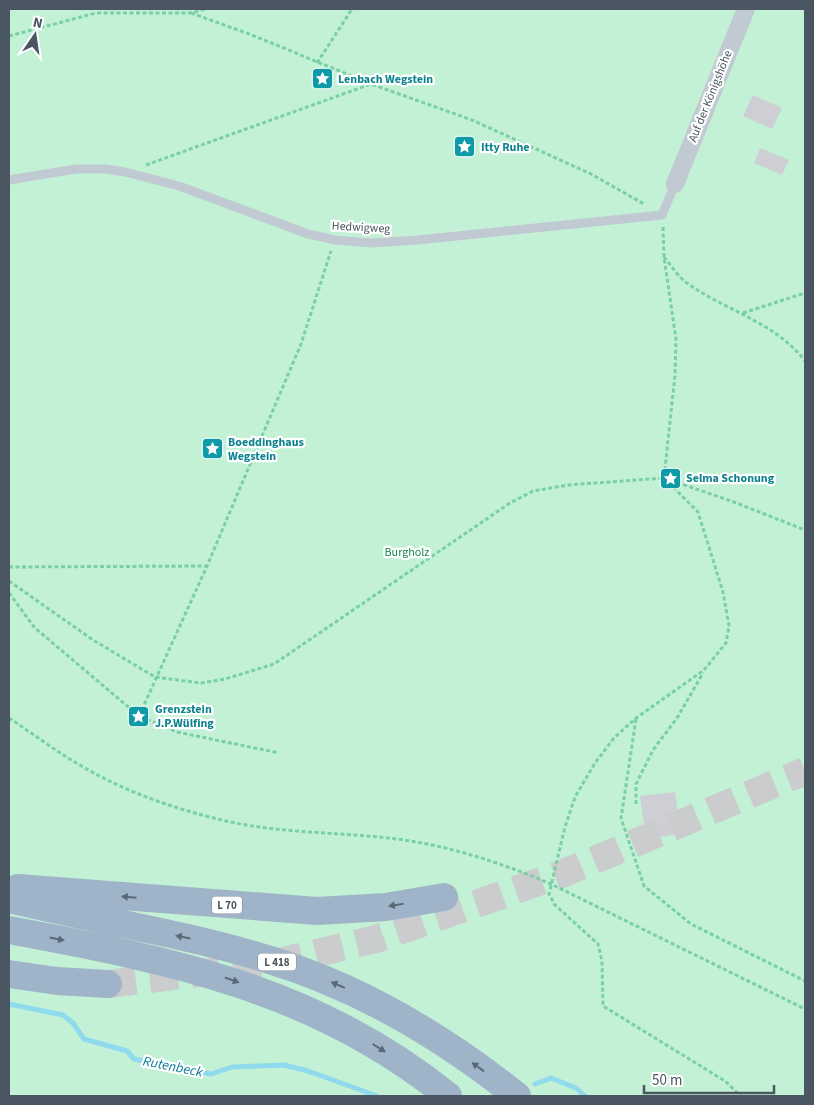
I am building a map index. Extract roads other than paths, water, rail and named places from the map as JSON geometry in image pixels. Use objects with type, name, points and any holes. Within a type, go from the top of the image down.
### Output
[{"type":"highway","name":"L 70","points":[[9,887],[317,911],[386,907],[444,897]]},
{"type":"highway","name":"L 418","points":[[9,900],[197,940],[268,959],[317,976],[364,997],[425,1030],[517,1096]]},
{"type":"highway","name":"L 418","points":[[9,930],[191,968],[257,989],[306,1009],[369,1042],[405,1064],[448,1096]]},
{"type":"highway","points":[[9,974],[57,981],[108,984]]},
{"type":"street","name":"Auf der Königshöhe","points":[[675,184],[746,9]]},
{"type":"lane","name":"Hedwigweg","points":[[9,180],[76,170],[106,169],[125,172],[178,186],[267,220],[335,240],[371,243],[418,240],[662,215],[675,184]]},
{"type":"waterway","name":"Rutenbeck","points":[[9,1004],[63,1015],[73,1023],[84,1039],[127,1051],[134,1059],[211,1074],[232,1067],[284,1065],[308,1071],[377,1096]]},
{"type":"waterway","name":"Rutenbeck","points":[[535,1084],[551,1078],[576,1088],[585,1096]]},
{"type":"tunnel","points":[[108,984],[267,965],[376,939],[564,873],[805,771]]},
{"type":"place","name":"Lenbach Wegstein","points":[[322,79]]},
{"type":"place","name":"Itty Ruhe","points":[[465,147]]},
{"type":"place","name":"Boeddinghaus Wegstein","points":[[212,449]]},
{"type":"place","name":"Selma Schonung","points":[[670,478]]},
{"type":"place","name":"Grenzstein J.P.Wülfing","points":[[139,716]]},
{"type":"park label","name":"Burgholz","points":[[407,552]]}]
